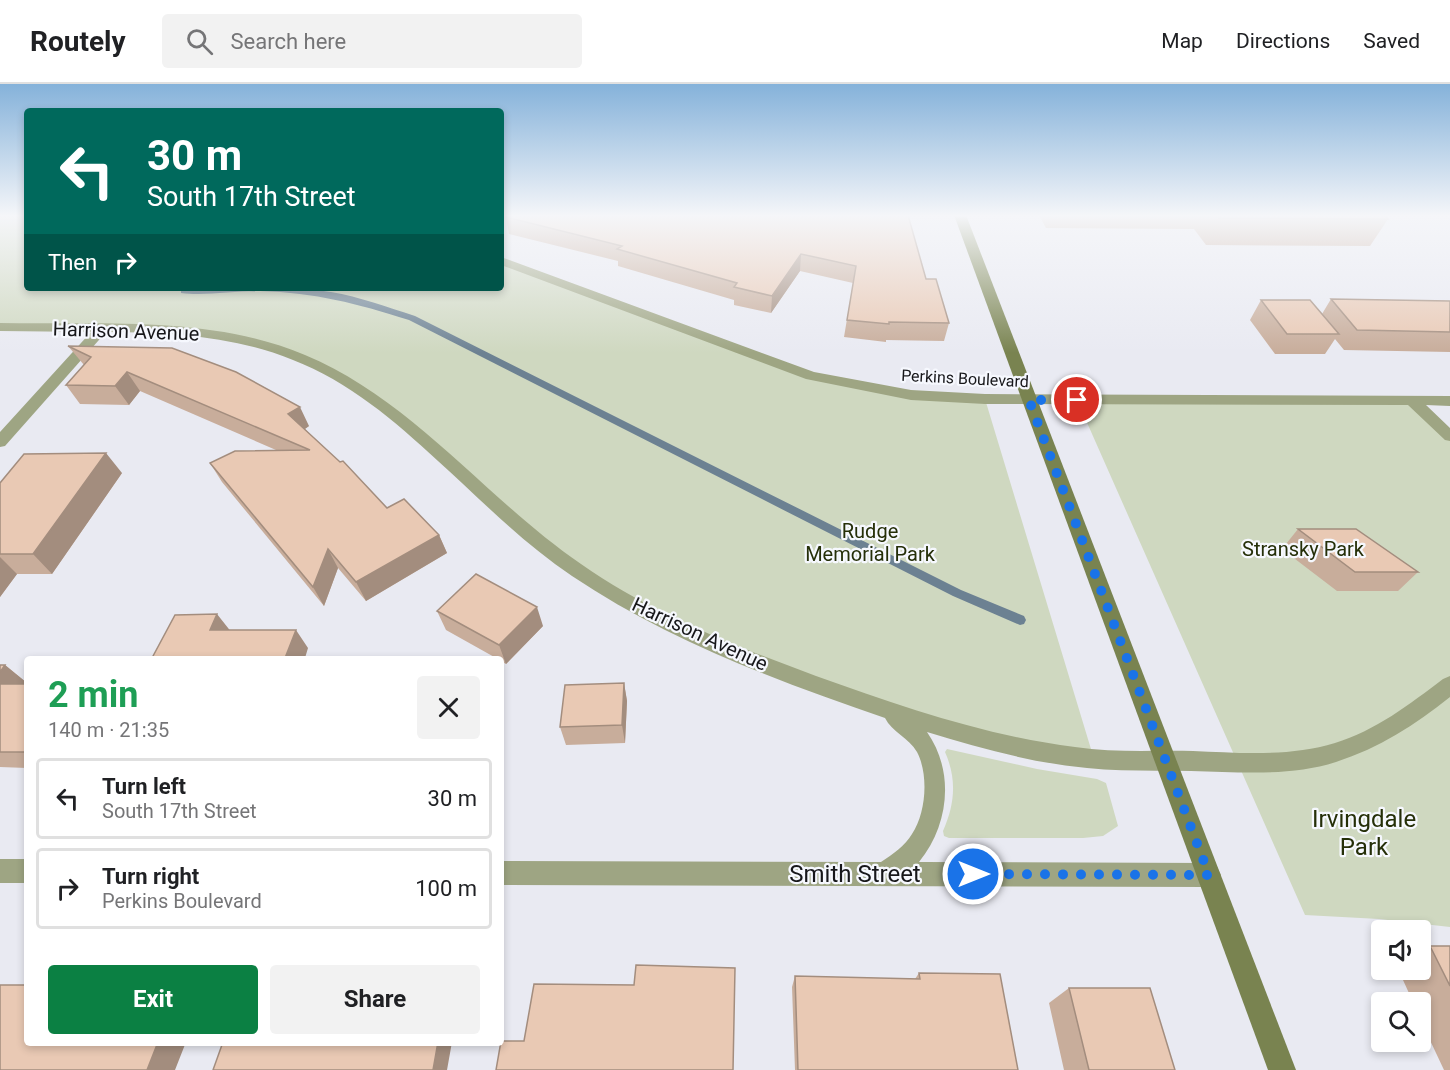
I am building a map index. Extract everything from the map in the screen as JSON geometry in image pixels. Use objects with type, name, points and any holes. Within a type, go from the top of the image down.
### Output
[{"type":"main road","points":[[977,261],[1282,1070]]},
{"type":"street","name":"Perkins Boulevard","points":[[504,262],[811,376],[911,395],[951,399],[1029,400],[1450,401]]},
{"type":"street","name":"Harrison Avenue","points":[[0,327],[192,331],[247,341],[300,358],[357,388],[576,569],[656,617],[748,659],[889,712],[1019,748],[1078,758],[1248,763],[1329,755],[1369,741],[1412,715],[1450,685]]},
{"type":"street","points":[[0,442],[101,329]]},
{"type":"street","points":[[1410,400],[1450,436]]},
{"type":"street","points":[[885,874],[912,853],[927,831],[935,797],[933,769],[918,736],[889,712]]},
{"type":"street","points":[[0,871],[24,871]]},
{"type":"street","name":"Smith Street","points":[[504,873],[1209,875]]},
{"type":"green space","name":"Rudge Memorial Park","points":[[0,261],[24,261],[24,291],[504,291],[504,262],[811,376],[872,389],[985,399],[1094,759],[1019,748],[748,659],[576,569],[357,388],[300,358],[221,335],[0,327]]},
{"type":"green space","name":"Stransky Park","points":[[1077,400],[1411,400],[1450,436],[1450,927],[1431,925],[1431,920],[1305,915]]},
{"type":"green space","points":[[947,749],[1037,769],[1097,779],[1106,783],[1118,826],[1103,836],[1083,838],[949,838],[944,836],[943,831],[950,811],[953,792],[949,762],[945,752]]},
{"type":"building","points":[[659,261],[796,261],[772,296],[734,287],[737,283]]},
{"type":"building","points":[[833,261],[921,261],[926,279],[936,279],[949,323],[889,322],[889,324],[847,320],[856,266]]},
{"type":"building","points":[[1331,299],[1450,301],[1450,332],[1357,330]]},
{"type":"building","points":[[1261,300],[1310,300],[1339,334],[1287,334]]},
{"type":"building","points":[[68,346],[172,348],[236,372],[300,407],[288,414],[340,462],[343,461],[387,508],[404,499],[439,535],[356,582],[328,549],[313,587],[210,463],[235,451],[310,450],[127,372],[115,386],[66,385],[91,357]]},
{"type":"building","points":[[106,453],[33,554],[0,554],[0,483],[24,454]]},
{"type":"building","points":[[1298,529],[1356,529],[1418,572],[1355,572]]},
{"type":"building","points":[[476,574],[537,607],[499,645],[437,611]]},
{"type":"building","points":[[217,614],[210,630],[296,630],[286,656],[153,656],[175,615]]},
{"type":"building","points":[[624,683],[622,725],[560,727],[565,685]]},
{"type":"building","points":[[0,684],[24,684],[24,752],[0,752]]},
{"type":"building","points":[[1431,946],[1450,946],[1450,986],[1431,948]]},
{"type":"building","points":[[636,965],[735,968],[733,1070],[496,1070],[500,1046],[504,1046],[504,1041],[524,1041],[534,984],[634,985]]},
{"type":"building","points":[[919,973],[1000,974],[1018,1070],[798,1070],[795,976],[920,979]]},
{"type":"building","points":[[0,985],[24,985],[24,1046],[156,1046],[147,1070],[0,1070]]},
{"type":"building","points":[[1069,988],[1150,988],[1175,1070],[1089,1070]]},
{"type":"building","points":[[222,1046],[437,1046],[433,1070],[213,1070]]},
{"type":"waterway","points":[[295,291],[332,295],[412,318],[957,593],[1020,620]]},
{"type":"route","points":[[973,874],[1209,875],[1029,400],[1077,400]]},
{"type":"park label","name":"Irvingdale Park","points":[[1364,833]]}]
